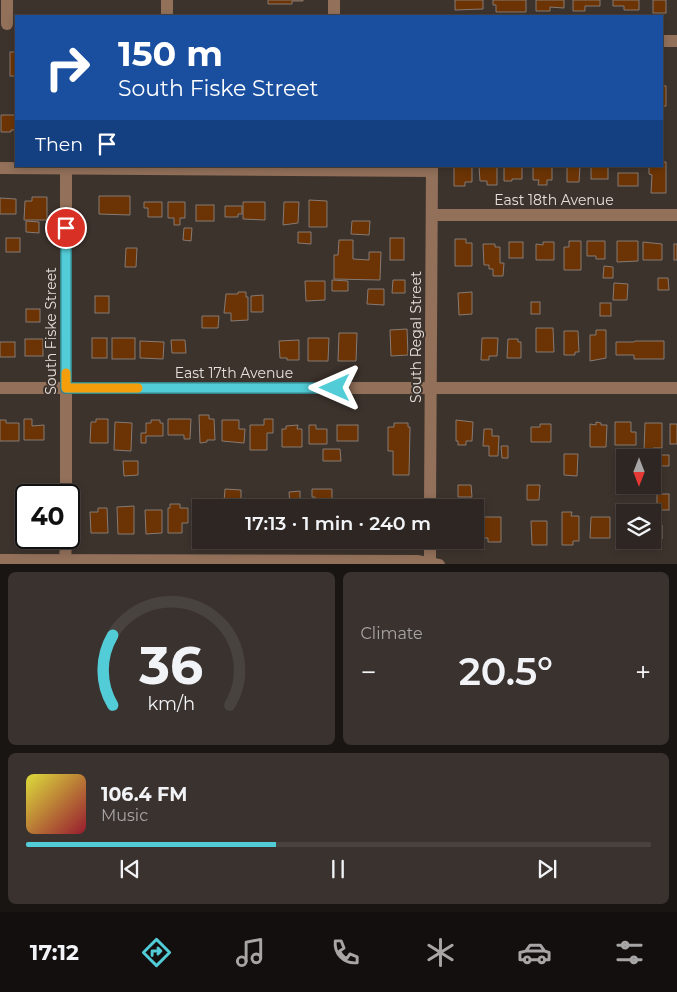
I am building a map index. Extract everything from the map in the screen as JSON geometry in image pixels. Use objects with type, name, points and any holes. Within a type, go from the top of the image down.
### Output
[{"type":"street","points":[[7,0],[8,24]]},
{"type":"street","points":[[167,0],[167,15]]},
{"type":"street","points":[[334,0],[334,15]]},
{"type":"street","points":[[663,41],[677,41]]},
{"type":"street","name":"South Fiske Street","points":[[66,167],[66,484]]},
{"type":"street","points":[[0,168],[432,168]]},
{"type":"street","name":"South Regal Street","points":[[430,499],[432,168]]},
{"type":"street","name":"East 18th Avenue","points":[[432,215],[677,215]]},
{"type":"street","name":"East 17th Avenue","points":[[0,388],[677,388]]},
{"type":"street","points":[[66,549],[66,562]]},
{"type":"street","points":[[0,560],[66,562],[417,561],[433,564],[431,549]]},
{"type":"building","points":[[268,0],[303,1],[292,1],[292,4],[268,4]]},
{"type":"building","points":[[455,0],[483,0],[483,9],[455,10]]},
{"type":"building","points":[[493,0],[526,0],[526,12],[496,12],[496,5],[493,5]]},
{"type":"building","points":[[536,0],[564,0],[564,8],[550,7],[550,11],[536,11]]},
{"type":"building","points":[[573,0],[600,0],[600,6],[585,6],[585,11],[573,11]]},
{"type":"building","points":[[613,0],[639,0],[639,10],[624,10],[624,6],[613,6]]},
{"type":"building","points":[[653,0],[666,0],[666,13],[653,13]]},
{"type":"building","points":[[10,52],[15,52],[15,76],[10,76]]},
{"type":"building","points":[[663,86],[666,86],[666,106],[663,106]]},
{"type":"building","points":[[1,115],[15,115],[15,130],[1,132]]},
{"type":"building","points":[[663,162],[666,162],[666,193],[651,193],[652,175],[649,174],[649,167],[663,167]]},
{"type":"building","points":[[454,167],[472,167],[472,182],[465,182],[465,186],[454,186]]},
{"type":"building","points":[[479,167],[497,167],[497,185],[487,185],[487,181],[480,181]]},
{"type":"building","points":[[504,167],[522,167],[522,179],[504,181]]},
{"type":"building","points":[[533,167],[552,167],[552,180],[547,180],[547,185],[538,185],[539,180],[533,180]]},
{"type":"building","points":[[567,167],[580,167],[579,182],[567,182]]},
{"type":"building","points":[[591,167],[608,167],[608,179],[591,179]]},
{"type":"building","points":[[618,173],[638,173],[638,186],[618,186]]},
{"type":"building","points":[[99,196],[130,196],[130,215],[99,214]]},
{"type":"building","points":[[32,197],[47,197],[47,220],[24,220],[25,201],[32,201]]},
{"type":"building","points":[[0,198],[16,199],[16,214],[0,214]]},
{"type":"building","points":[[309,200],[327,201],[327,227],[309,227]]},
{"type":"building","points":[[144,202],[162,202],[162,217],[148,217],[148,208],[144,208]]},
{"type":"building","points":[[168,202],[185,202],[185,218],[180,218],[180,225],[174,225],[174,218],[168,218]]},
{"type":"building","points":[[243,202],[265,202],[265,220],[243,219]]},
{"type":"building","points":[[284,202],[299,202],[298,223],[283,225]]},
{"type":"building","points":[[196,205],[214,205],[214,221],[196,221]]},
{"type":"building","points":[[225,206],[242,206],[242,214],[238,214],[238,217],[225,217]]},
{"type":"building","points":[[26,221],[39,222],[39,233],[26,232]]},
{"type":"building","points":[[352,221],[370,221],[369,235],[351,234]]},
{"type":"building","points":[[184,228],[192,228],[191,241],[183,240]]},
{"type":"building","points":[[298,232],[311,232],[311,244],[298,243]]},
{"type":"building","points":[[6,238],[20,238],[20,252],[6,252]]},
{"type":"building","points":[[390,238],[404,238],[404,260],[390,260]]},
{"type":"building","points":[[455,239],[466,239],[466,243],[472,243],[472,266],[455,266]]},
{"type":"building","points":[[339,240],[353,240],[353,259],[369,260],[369,252],[381,252],[380,280],[334,279],[334,255],[338,255]]},
{"type":"building","points":[[569,241],[581,241],[581,270],[564,270],[564,247],[569,247]]},
{"type":"building","points":[[587,241],[605,241],[605,259],[587,256]]},
{"type":"building","points":[[617,241],[638,241],[638,261],[617,262]]},
{"type":"building","points":[[509,242],[523,242],[523,258],[509,258]]},
{"type":"building","points":[[543,242],[554,242],[554,260],[536,260],[536,244],[543,245]]},
{"type":"building","points":[[643,242],[662,244],[662,260],[643,260]]},
{"type":"building","points":[[483,244],[495,244],[495,247],[500,247],[500,263],[504,263],[503,276],[493,276],[493,269],[489,269],[489,265],[484,265]]},
{"type":"building","points":[[674,244],[677,244],[677,260],[674,260]]},
{"type":"building","points":[[126,248],[137,248],[136,267],[125,267]]},
{"type":"building","points":[[604,266],[613,267],[613,278],[603,278]]},
{"type":"building","points":[[658,278],[668,278],[669,290],[658,290]]},
{"type":"building","points":[[332,280],[348,281],[348,291],[332,291]]},
{"type":"building","points":[[393,280],[405,280],[405,293],[392,293]]},
{"type":"building","points":[[305,281],[325,281],[325,300],[306,301]]},
{"type":"building","points":[[614,283],[628,284],[627,300],[613,300]]},
{"type":"building","points":[[368,289],[384,289],[384,305],[367,304]]},
{"type":"building","points":[[238,292],[246,292],[246,297],[248,297],[248,320],[231,321],[231,313],[224,313],[226,294],[238,294]]},
{"type":"building","points":[[472,292],[472,314],[459,315],[458,293]]},
{"type":"building","points":[[263,295],[263,312],[251,312],[251,296]]},
{"type":"building","points":[[95,296],[109,296],[109,313],[95,313]]},
{"type":"building","points":[[531,302],[540,302],[540,314],[531,314]]},
{"type":"building","points":[[600,303],[611,303],[611,316],[600,316]]},
{"type":"building","points":[[26,309],[40,309],[40,322],[26,322]]},
{"type":"building","points":[[202,316],[219,316],[218,328],[202,328]]},
{"type":"building","points":[[536,328],[553,328],[554,352],[536,352]]},
{"type":"building","points":[[407,329],[408,355],[391,356],[390,330]]},
{"type":"building","points":[[596,330],[606,330],[606,358],[590,361],[590,335],[596,335]]},
{"type":"building","points":[[564,331],[578,331],[579,352],[575,352],[575,355],[564,355]]},
{"type":"building","points":[[339,333],[357,333],[356,361],[338,361]]},
{"type":"building","points":[[92,338],[107,338],[107,358],[92,358]]},
{"type":"building","points":[[112,338],[135,338],[135,359],[112,359]]},
{"type":"building","points":[[308,338],[329,338],[328,361],[308,361]]},
{"type":"building","points":[[482,338],[498,338],[497,356],[489,356],[489,360],[481,360]]},
{"type":"building","points":[[25,339],[43,339],[43,356],[25,356]]},
{"type":"building","points":[[508,339],[518,339],[518,342],[521,342],[521,358],[507,358]]},
{"type":"building","points":[[171,340],[185,340],[186,353],[172,353]]},
{"type":"building","points":[[299,340],[299,360],[280,358],[279,341]]},
{"type":"building","points":[[140,341],[164,342],[163,359],[140,358]]},
{"type":"building","points":[[664,341],[664,359],[634,359],[634,355],[616,355],[616,342]]},
{"type":"building","points":[[0,342],[15,342],[15,357],[0,357]]},
{"type":"building","points":[[199,415],[209,415],[209,419],[214,419],[215,440],[207,440],[207,442],[200,443]]},
{"type":"building","points":[[24,419],[32,419],[32,426],[44,425],[44,440],[24,440]]},
{"type":"building","points":[[96,419],[108,419],[108,443],[90,443],[91,422],[96,422]]},
{"type":"building","points":[[168,419],[191,419],[190,439],[184,439],[184,435],[168,435]]},
{"type":"building","points":[[264,419],[273,419],[273,433],[267,433],[267,450],[250,450],[250,425],[264,425]]},
{"type":"building","points":[[0,420],[6,420],[6,423],[19,423],[19,441],[0,441]]},
{"type":"building","points":[[151,420],[160,420],[160,423],[163,423],[163,436],[146,436],[146,443],[141,443],[141,433],[146,433],[146,423],[151,423]]},
{"type":"building","points":[[222,420],[239,420],[239,429],[245,429],[244,443],[222,441]]},
{"type":"building","points":[[456,420],[473,422],[472,441],[466,441],[466,445],[458,445],[458,441],[456,441]]},
{"type":"building","points":[[115,422],[132,423],[131,451],[114,450]]},
{"type":"building","points":[[596,422],[601,423],[601,425],[607,425],[606,447],[590,447],[590,424],[596,425]]},
{"type":"building","points":[[615,422],[631,422],[631,432],[636,432],[636,445],[615,445]]},
{"type":"building","points":[[394,423],[408,423],[408,427],[410,427],[409,475],[393,475],[393,451],[388,451],[388,427],[394,427]]},
{"type":"building","points":[[645,423],[662,423],[662,448],[644,449]]},
{"type":"building","points":[[540,424],[551,424],[551,442],[531,442],[531,427],[540,427]]},
{"type":"building","points":[[670,424],[677,424],[677,444],[670,444]]},
{"type":"building","points":[[298,425],[297,429],[302,429],[302,447],[282,447],[282,429],[286,429],[286,426]]},
{"type":"building","points":[[309,425],[316,425],[316,429],[327,429],[327,444],[309,444]]},
{"type":"building","points":[[337,425],[358,425],[358,441],[337,441]]},
{"type":"building","points":[[484,429],[492,429],[492,436],[499,436],[498,456],[489,456],[489,446],[483,446]]},
{"type":"building","points":[[501,446],[508,446],[508,458],[502,458]]},
{"type":"building","points":[[323,449],[340,449],[341,461],[323,461]]},
{"type":"building","points":[[564,454],[578,454],[577,476],[564,475]]},
{"type":"building","points":[[661,455],[669,455],[669,466],[661,466]]},
{"type":"building","points":[[123,461],[138,461],[138,475],[124,476]]},
{"type":"building","points":[[458,485],[471,485],[472,497],[458,497]]},
{"type":"building","points":[[527,485],[540,485],[539,500],[527,500]]},
{"type":"building","points":[[225,489],[241,490],[241,499],[224,499]]},
{"type":"building","points":[[312,489],[332,489],[332,499],[315,499],[315,497],[312,497]]},
{"type":"building","points":[[300,491],[300,499],[290,499],[289,492]]},
{"type":"building","points":[[657,494],[669,494],[669,510],[661,510],[661,504],[657,504]]},
{"type":"building","points":[[170,504],[180,504],[180,508],[188,508],[188,523],[182,523],[182,533],[168,533],[168,508],[170,508]]},
{"type":"building","points":[[134,506],[134,534],[118,534],[117,507]]},
{"type":"building","points":[[98,508],[107,508],[108,533],[91,533],[90,512],[98,512]]},
{"type":"building","points":[[145,510],[162,510],[162,533],[146,534]]},
{"type":"building","points":[[562,512],[572,512],[571,516],[579,516],[579,541],[573,541],[573,545],[562,545]]},
{"type":"building","points":[[484,517],[501,517],[501,542],[488,542],[488,538],[484,538]]},
{"type":"building","points":[[591,517],[610,517],[610,538],[590,538]]},
{"type":"building","points":[[531,521],[547,521],[547,545],[532,545]]},
{"type":"slow traffic","points":[[66,373],[66,388],[138,388]]},
{"type":"route","points":[[66,228],[66,388],[335,388]]}]
